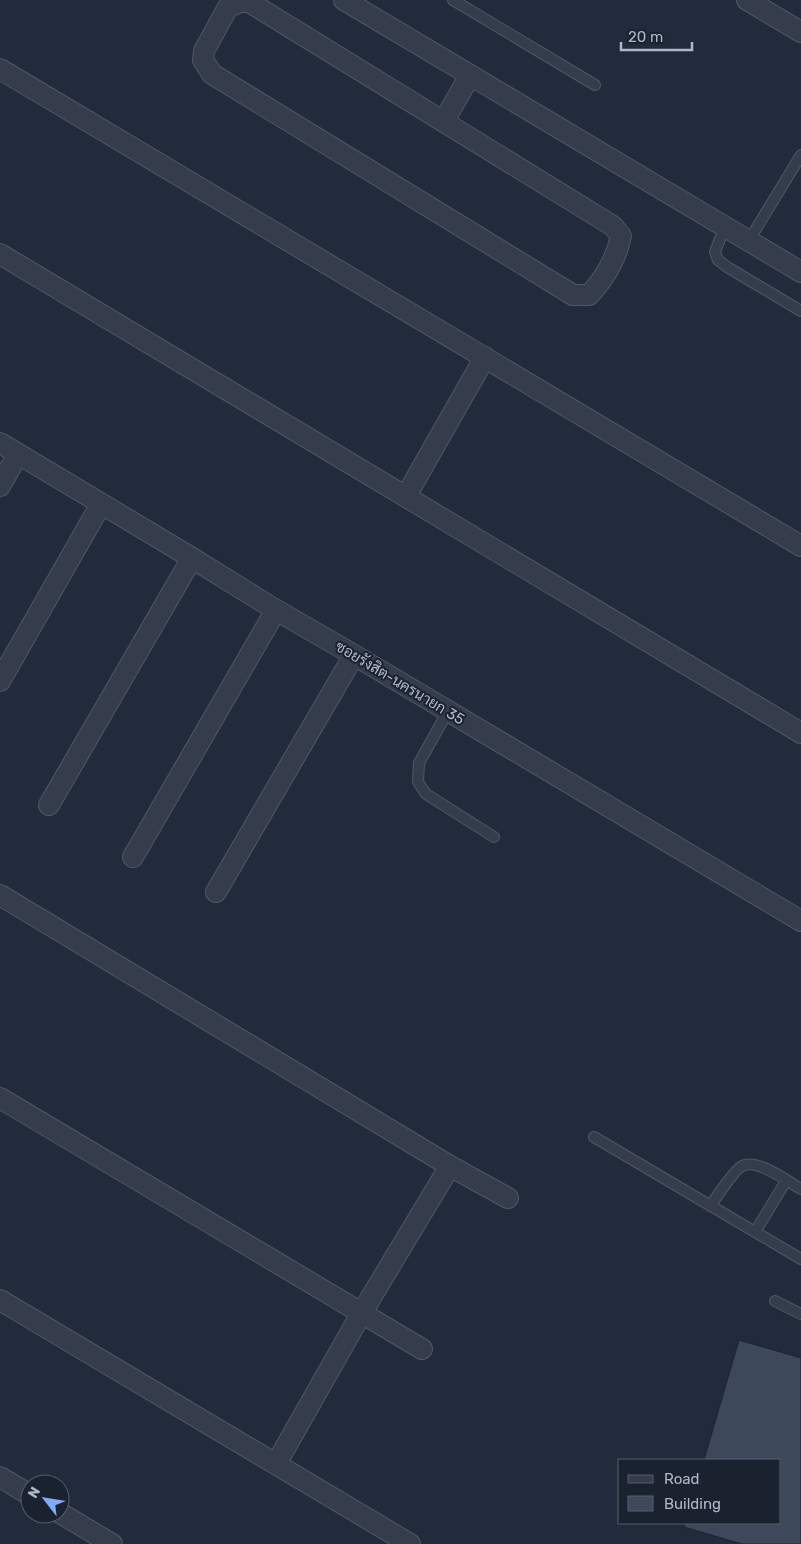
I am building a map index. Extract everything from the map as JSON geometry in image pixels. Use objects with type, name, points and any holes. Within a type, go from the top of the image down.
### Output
[{"type":"street","points":[[747,0],[801,32]]},
{"type":"street","points":[[347,1],[801,272]]},
{"type":"street","points":[[240,2],[249,2],[444,121],[613,226],[621,236],[618,248],[597,287],[589,295],[573,295],[212,74],[203,60],[204,51],[228,7],[240,2]]},
{"type":"street","points":[[0,69],[801,546]]},
{"type":"street","points":[[444,121],[470,74]]},
{"type":"street","points":[[0,254],[801,733]]},
{"type":"street","points":[[406,496],[485,357]]},
{"type":"street","name":"ซอยรังสิต-นครนายก 35","points":[[0,443],[276,610],[801,921]]},
{"type":"street","points":[[0,486],[18,454]]},
{"type":"street","points":[[0,680],[101,504]]},
{"type":"street","points":[[49,805],[192,558]]},
{"type":"street","points":[[133,858],[276,610]]},
{"type":"street","points":[[216,892],[354,655]]},
{"type":"street","points":[[0,895],[450,1166],[508,1198]]},
{"type":"street","points":[[0,1098],[422,1349]]},
{"type":"street","points":[[276,1464],[361,1314],[450,1166]]},
{"type":"street","points":[[0,1300],[410,1544]]},
{"type":"street","points":[[0,1477],[20,1489]]},
{"type":"street","points":[[70,1519],[112,1544]]},
{"type":"lane","points":[[453,0],[595,86]]},
{"type":"lane","points":[[748,242],[801,155]]},
{"type":"lane","points":[[725,226],[715,252],[718,260],[801,311]]},
{"type":"lane","points":[[448,711],[419,763],[418,782],[426,794],[494,837]]},
{"type":"lane","points":[[594,1136],[801,1260]]},
{"type":"lane","points":[[710,1206],[741,1167],[752,1164],[763,1167],[801,1189]]},
{"type":"lane","points":[[755,1232],[786,1181]]},
{"type":"lane","points":[[775,1301],[801,1314]]},
{"type":"building","points":[[739,1340],[801,1358],[801,1544],[742,1544],[684,1527],[685,1524],[781,1524],[781,1459],[704,1459]]}]
